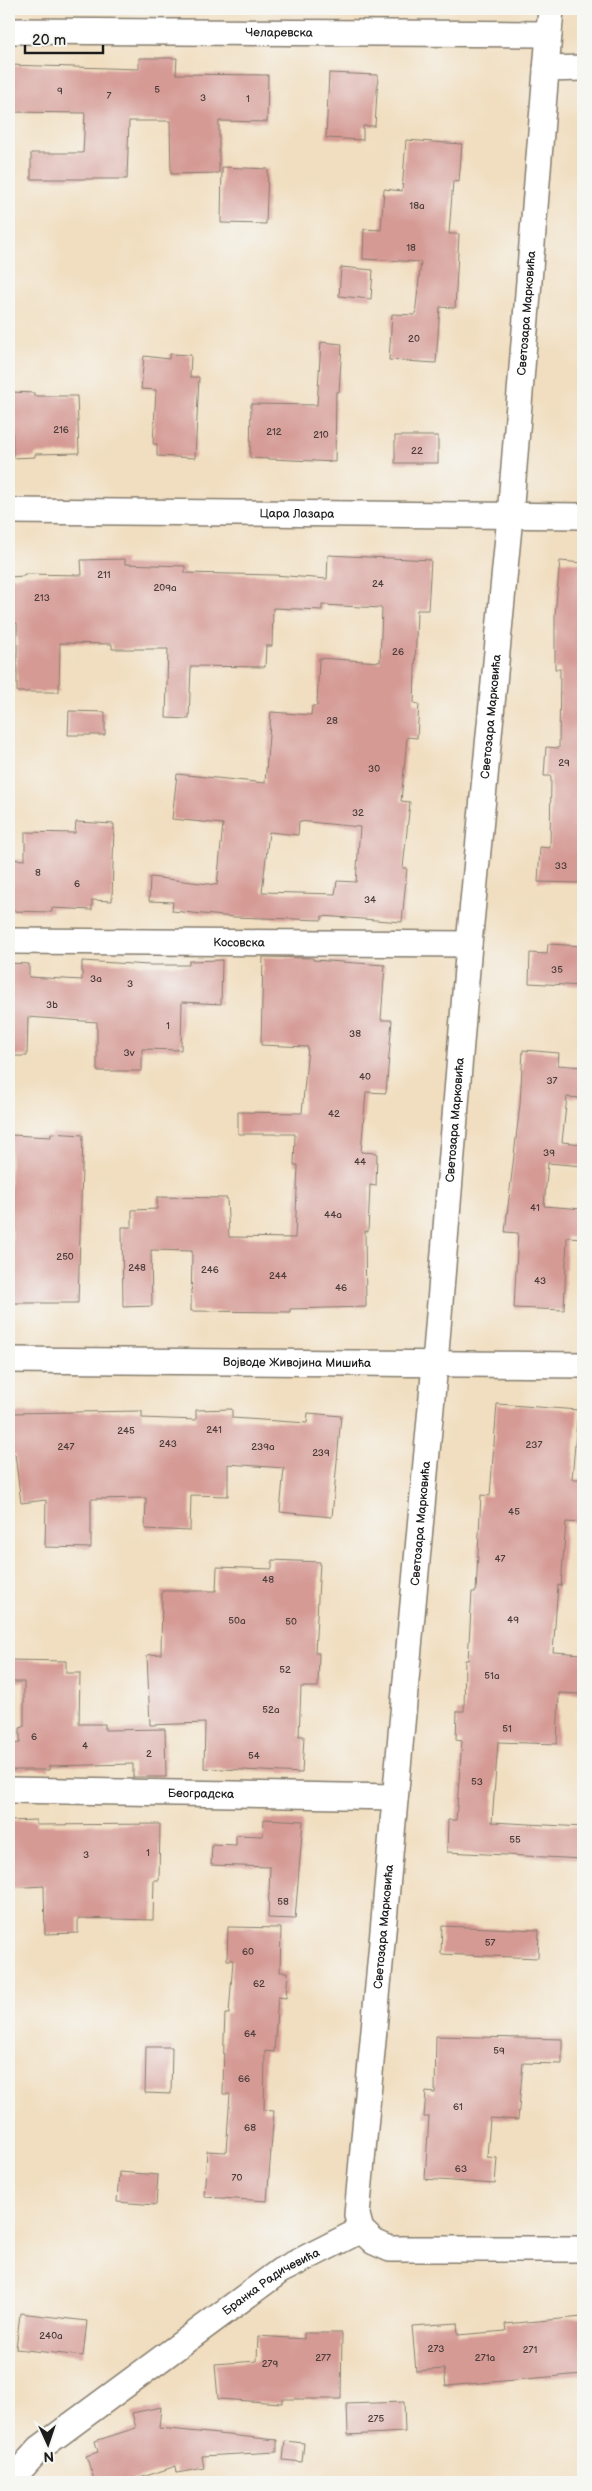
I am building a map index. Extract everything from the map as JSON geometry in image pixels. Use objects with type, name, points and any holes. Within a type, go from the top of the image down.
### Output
[{"type":"street","name":"Светозара Марковића","points":[[361,2230],[356,2215],[434,1364],[469,944],[510,516],[551,9]]},
{"type":"street","name":"Челаревска","points":[[9,31],[549,34]]},
{"type":"street","points":[[546,69],[583,68]]},
{"type":"street","name":"Цара Лазара","points":[[9,511],[583,516]]},
{"type":"street","name":"Косовска","points":[[9,941],[469,944]]},
{"type":"street","name":"Војводе Живојина Мишића","points":[[9,1360],[583,1365]]},
{"type":"street","name":"Београдска","points":[[9,1790],[395,1797]]},
{"type":"street","points":[[361,2230],[374,2242],[390,2249],[583,2250]]},
{"type":"street","name":"Бранка Радичевића","points":[[9,2482],[40,2448],[280,2271],[361,2230]]},
{"type":"building","points":[[139,58],[177,58],[176,74],[268,75],[267,122],[219,121],[219,173],[171,174],[170,121],[129,121],[127,179],[31,179],[31,153],[83,153],[85,113],[9,112],[9,65],[139,69]]},
{"type":"building","points":[[329,73],[378,75],[375,126],[363,126],[363,140],[326,138]]},
{"type":"building","points":[[406,140],[462,144],[459,182],[453,181],[449,234],[459,234],[455,308],[440,307],[436,363],[389,360],[392,314],[415,315],[421,262],[363,259],[364,229],[381,230],[384,189],[402,191]]},
{"type":"building","points":[[222,167],[268,169],[266,224],[221,223]]},
{"type":"building","points":[[341,267],[373,270],[371,299],[339,296]]},
{"type":"building","points":[[321,342],[342,344],[339,392],[336,392],[335,462],[250,458],[251,404],[317,405]]},
{"type":"building","points":[[170,354],[191,355],[190,377],[199,377],[195,458],[157,456],[157,444],[153,444],[156,390],[141,389],[144,356],[169,359]]},
{"type":"building","points":[[12,392],[34,393],[34,396],[77,396],[79,453],[35,454],[35,457],[13,458]]},
{"type":"building","points":[[395,436],[438,436],[438,463],[395,463]]},
{"type":"building","points":[[328,555],[431,560],[428,610],[417,610],[414,703],[419,704],[417,738],[407,737],[401,801],[410,802],[403,868],[407,868],[402,922],[322,916],[322,920],[234,917],[172,911],[173,902],[149,901],[150,877],[217,885],[223,824],[172,819],[177,774],[265,783],[271,712],[311,715],[312,706],[317,706],[319,658],[380,662],[382,608],[322,605],[322,610],[273,608],[272,646],[266,646],[265,667],[191,666],[189,719],[166,718],[168,649],[112,649],[112,644],[60,643],[59,692],[17,692],[17,623],[9,623],[9,577],[24,576],[24,574],[82,575],[81,560],[125,559],[125,564],[185,566],[185,573],[274,575],[327,579]],"holes":[[[299,821],[360,827],[356,882],[337,881],[335,894],[262,892],[269,832],[298,835]]]},
{"type":"building","points":[[560,561],[583,563],[583,883],[538,882],[540,847],[550,848],[551,776],[544,776],[546,747],[559,748],[560,669],[555,669],[555,614]]},
{"type":"building","points":[[69,711],[105,712],[105,735],[68,735]]},
{"type":"building","points":[[76,822],[114,824],[112,901],[92,900],[92,910],[52,908],[52,912],[9,911],[9,859],[25,860],[25,832],[75,833]]},
{"type":"building","points":[[548,944],[583,946],[583,986],[529,983],[530,953],[547,954]]},
{"type":"building","points":[[263,957],[313,958],[313,960],[385,965],[381,1020],[392,1020],[386,1093],[366,1092],[361,1152],[377,1153],[376,1186],[370,1185],[368,1232],[365,1231],[366,1307],[290,1309],[290,1312],[191,1311],[192,1251],[151,1250],[152,1306],[123,1307],[122,1227],[132,1227],[132,1210],[157,1209],[157,1197],[227,1198],[229,1237],[295,1238],[298,1165],[294,1165],[295,1134],[238,1134],[238,1112],[302,1113],[308,1047],[261,1045]]},
{"type":"building","points":[[222,960],[221,1004],[182,1002],[181,1050],[142,1049],[142,1071],[97,1071],[97,1022],[28,1017],[27,1056],[9,1056],[9,963],[29,964],[29,977],[82,980],[82,961],[189,965],[189,961]]},
{"type":"building","points":[[523,1050],[559,1053],[558,1065],[583,1067],[583,1098],[567,1097],[562,1142],[583,1144],[583,1166],[548,1163],[544,1206],[583,1209],[583,1238],[567,1237],[564,1310],[514,1308],[518,1233],[505,1232],[520,1104]]},
{"type":"building","points":[[51,1133],[83,1135],[78,1303],[10,1303],[12,1230],[9,1230],[11,1135],[51,1137]]},
{"type":"building","points":[[497,1404],[578,1410],[572,1479],[583,1479],[583,1523],[566,1522],[561,1586],[558,1585],[553,1652],[583,1654],[580,1694],[559,1693],[557,1744],[498,1742],[492,1822],[583,1827],[583,1859],[447,1852],[448,1820],[456,1820],[462,1741],[456,1740],[457,1711],[464,1711],[465,1660],[468,1660],[472,1592],[476,1592],[481,1495],[490,1496]]},
{"type":"building","points":[[232,1409],[232,1418],[307,1423],[308,1413],[341,1416],[332,1517],[280,1512],[284,1468],[228,1464],[228,1496],[191,1495],[190,1531],[145,1529],[146,1498],[91,1499],[91,1548],[45,1547],[46,1500],[21,1503],[15,1454],[9,1454],[9,1413],[142,1411],[142,1418],[196,1420],[196,1410]]},
{"type":"building","points":[[272,1560],[320,1562],[315,1653],[319,1653],[318,1687],[301,1687],[299,1736],[304,1736],[302,1773],[204,1768],[205,1723],[150,1725],[147,1655],[161,1654],[162,1591],[216,1591],[217,1567],[272,1569]]},
{"type":"building","points":[[9,1660],[66,1661],[66,1673],[80,1673],[79,1724],[105,1724],[105,1730],[165,1729],[166,1777],[133,1777],[133,1764],[49,1766],[49,1770],[9,1770],[9,1744],[20,1743],[20,1728],[24,1727],[24,1682],[9,1682]]},
{"type":"building","points":[[264,1819],[303,1821],[295,1919],[268,1918],[270,1867],[211,1865],[212,1844],[236,1845],[236,1835],[263,1836]]},
{"type":"building","points":[[36,1820],[36,1825],[160,1824],[159,1880],[154,1880],[153,1920],[78,1918],[78,1933],[45,1934],[44,1886],[9,1888],[9,1821]]},
{"type":"building","points":[[442,1926],[539,1930],[538,1958],[441,1954]]},
{"type":"building","points":[[228,1927],[281,1928],[280,1972],[288,1972],[286,1998],[278,1997],[274,2052],[265,2051],[264,2110],[274,2111],[267,2201],[204,2197],[207,2151],[226,2152],[230,2094],[223,2094],[224,2039],[225,2014],[229,2014],[233,1960],[227,1960]]},
{"type":"building","points":[[436,2036],[562,2039],[562,2064],[523,2063],[518,2120],[490,2118],[487,2157],[497,2158],[495,2184],[425,2179],[429,2117],[424,2117],[426,2092],[435,2093]]},
{"type":"building","points":[[146,2047],[172,2047],[171,2094],[145,2093]]},
{"type":"building","points":[[119,2172],[158,2175],[156,2205],[117,2202]]},
{"type":"building","points":[[20,2313],[87,2321],[83,2356],[16,2349]]},
{"type":"building","points":[[583,2317],[583,2374],[446,2386],[444,2369],[416,2371],[412,2326],[457,2323],[458,2335],[506,2331],[505,2324]]},
{"type":"building","points":[[304,2333],[342,2333],[341,2399],[282,2399],[282,2403],[218,2399],[215,2364],[257,2361],[258,2336],[304,2339]]},
{"type":"building","points":[[404,2402],[405,2432],[348,2435],[347,2404]]},
{"type":"building","points":[[161,2407],[159,2428],[277,2440],[277,2452],[202,2456],[204,2468],[177,2473],[176,2466],[128,2482],[95,2482],[86,2456],[98,2452],[95,2441],[136,2428],[132,2413]]},
{"type":"building","points":[[285,2441],[304,2443],[302,2462],[283,2460]]}]
